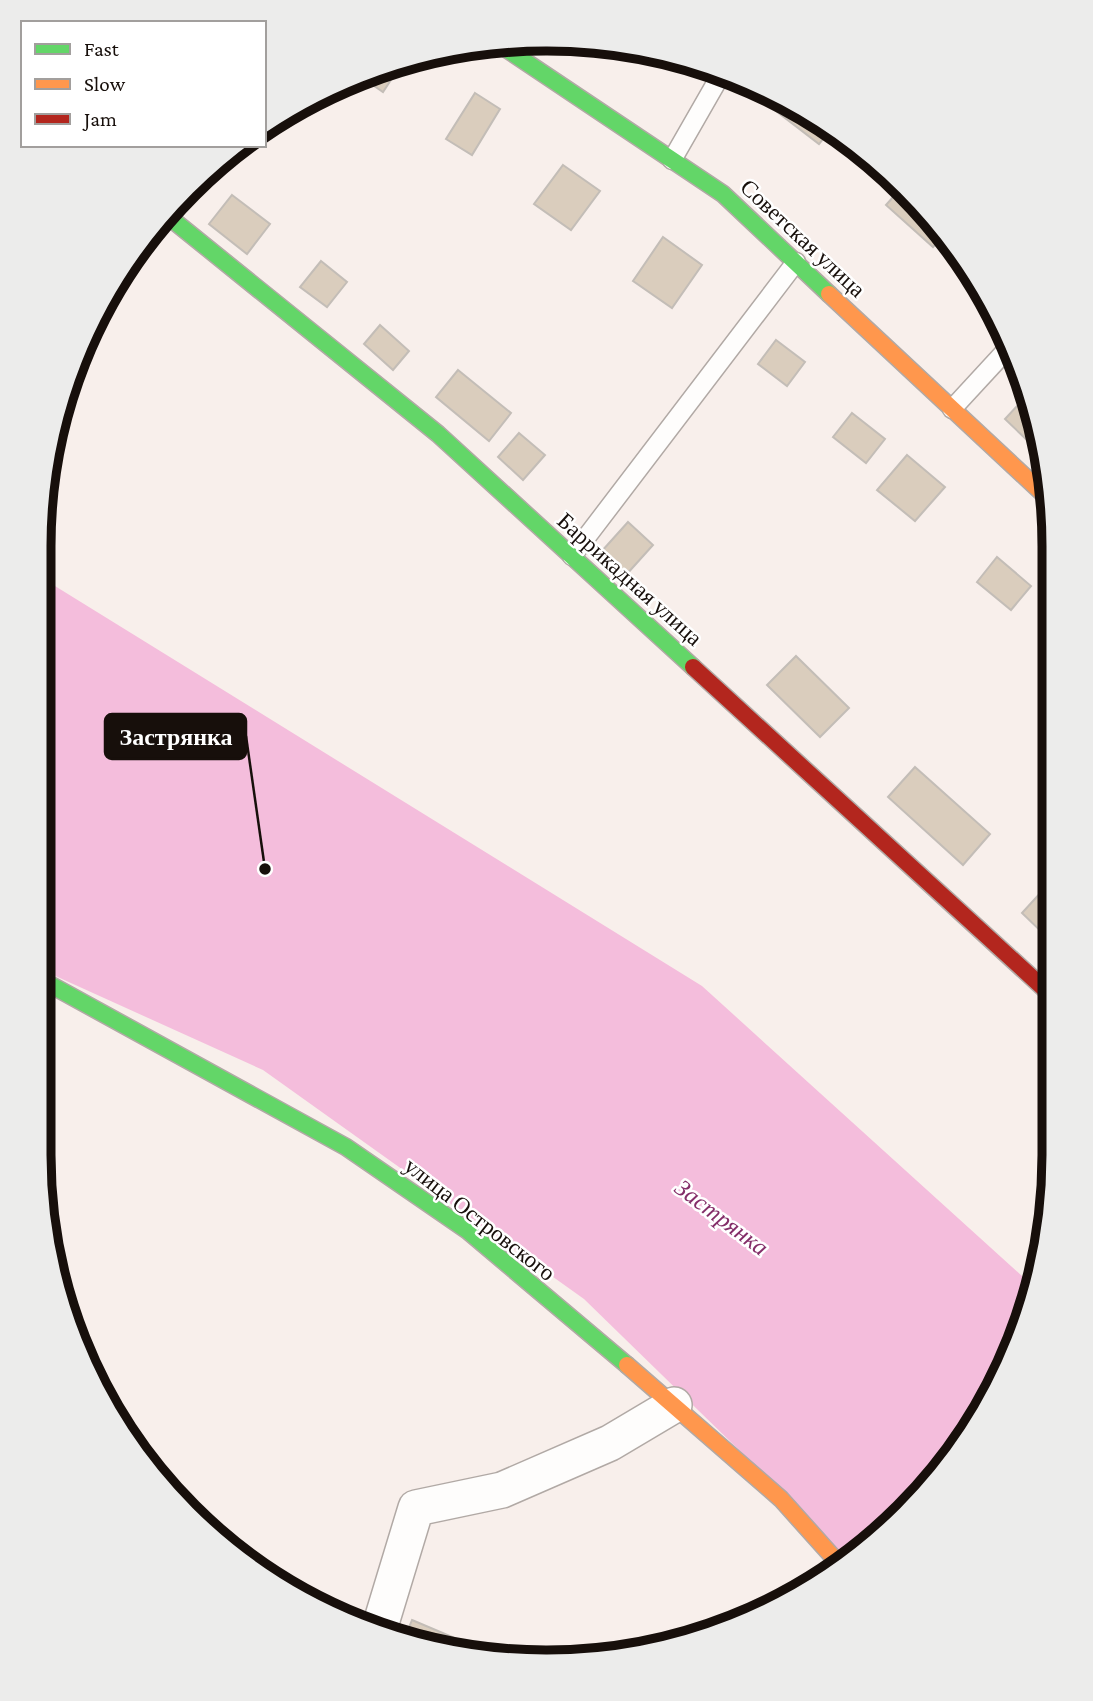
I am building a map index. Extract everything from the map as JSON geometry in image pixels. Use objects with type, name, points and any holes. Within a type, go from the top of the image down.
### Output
[{"type":"street","name":"Советская улица","points":[[511,52],[723,194],[1039,490]]},
{"type":"street","name":"Баррикадная улица","points":[[173,221],[438,434],[1042,987]]},
{"type":"street","name":"улица Островского","points":[[51,985],[346,1147],[468,1231],[781,1499],[834,1558]]},
{"type":"street","points":[[381,1622],[416,1508],[502,1490],[610,1443],[674,1405]]},
{"type":"lane","points":[[672,160],[717,81]]},
{"type":"lane","points":[[572,556],[796,262]]},
{"type":"lane","points":[[952,409],[1003,353]]},
{"type":"water","points":[[51,584],[702,986],[1026,1280],[1016,1314],[991,1374],[959,1430],[940,1456],[897,1505],[838,1555],[739,1450],[584,1299],[263,1070],[51,974]]},
{"type":"building","points":[[394,75],[383,92],[370,83]]},
{"type":"building","points":[[475,93],[500,109],[472,155],[446,139]]},
{"type":"building","points":[[778,108],[825,136],[819,144],[776,111]]},
{"type":"building","points":[[563,165],[600,191],[571,230],[534,204]]},
{"type":"building","points":[[895,194],[938,242],[933,247],[886,205]]},
{"type":"building","points":[[232,195],[270,224],[247,254],[209,224]]},
{"type":"building","points":[[663,237],[702,265],[672,308],[633,281]]},
{"type":"building","points":[[321,261],[347,282],[327,307],[300,287]]},
{"type":"building","points":[[380,325],[409,351],[393,370],[364,344]]},
{"type":"building","points":[[776,340],[805,362],[787,386],[758,364]]},
{"type":"building","points":[[458,370],[511,413],[489,441],[436,397]]},
{"type":"building","points":[[1020,402],[1030,439],[1028,441],[1005,419]]},
{"type":"building","points":[[852,413],[885,439],[866,463],[833,437]]},
{"type":"building","points":[[519,433],[545,455],[523,480],[498,457]]},
{"type":"building","points":[[907,455],[945,487],[915,521],[877,490]]},
{"type":"building","points":[[628,522],[653,545],[626,575],[601,552]]},
{"type":"building","points":[[997,557],[1031,586],[1011,610],[977,582]]},
{"type":"building","points":[[796,656],[849,708],[820,737],[767,685]]},
{"type":"building","points":[[915,767],[990,834],[963,865],[888,797]]},
{"type":"building","points":[[1042,891],[1042,932],[1022,913]]},
{"type":"building","points":[[412,1620],[457,1639],[456,1642],[450,1641],[408,1630]]},
{"type":"traffic: fast","points":[[511,52],[723,194],[829,294]]},
{"type":"traffic: fast","points":[[173,221],[438,434],[693,667]]},
{"type":"traffic: fast","points":[[51,985],[346,1147],[468,1231],[627,1365]]},
{"type":"traffic: slow","points":[[829,294],[1039,490]]},
{"type":"traffic: slow","points":[[627,1365],[781,1499],[834,1558]]},
{"type":"traffic: jam","points":[[693,667],[1042,987]]},
{"type":"place","name":"Застрянка","points":[[265,869]]}]
